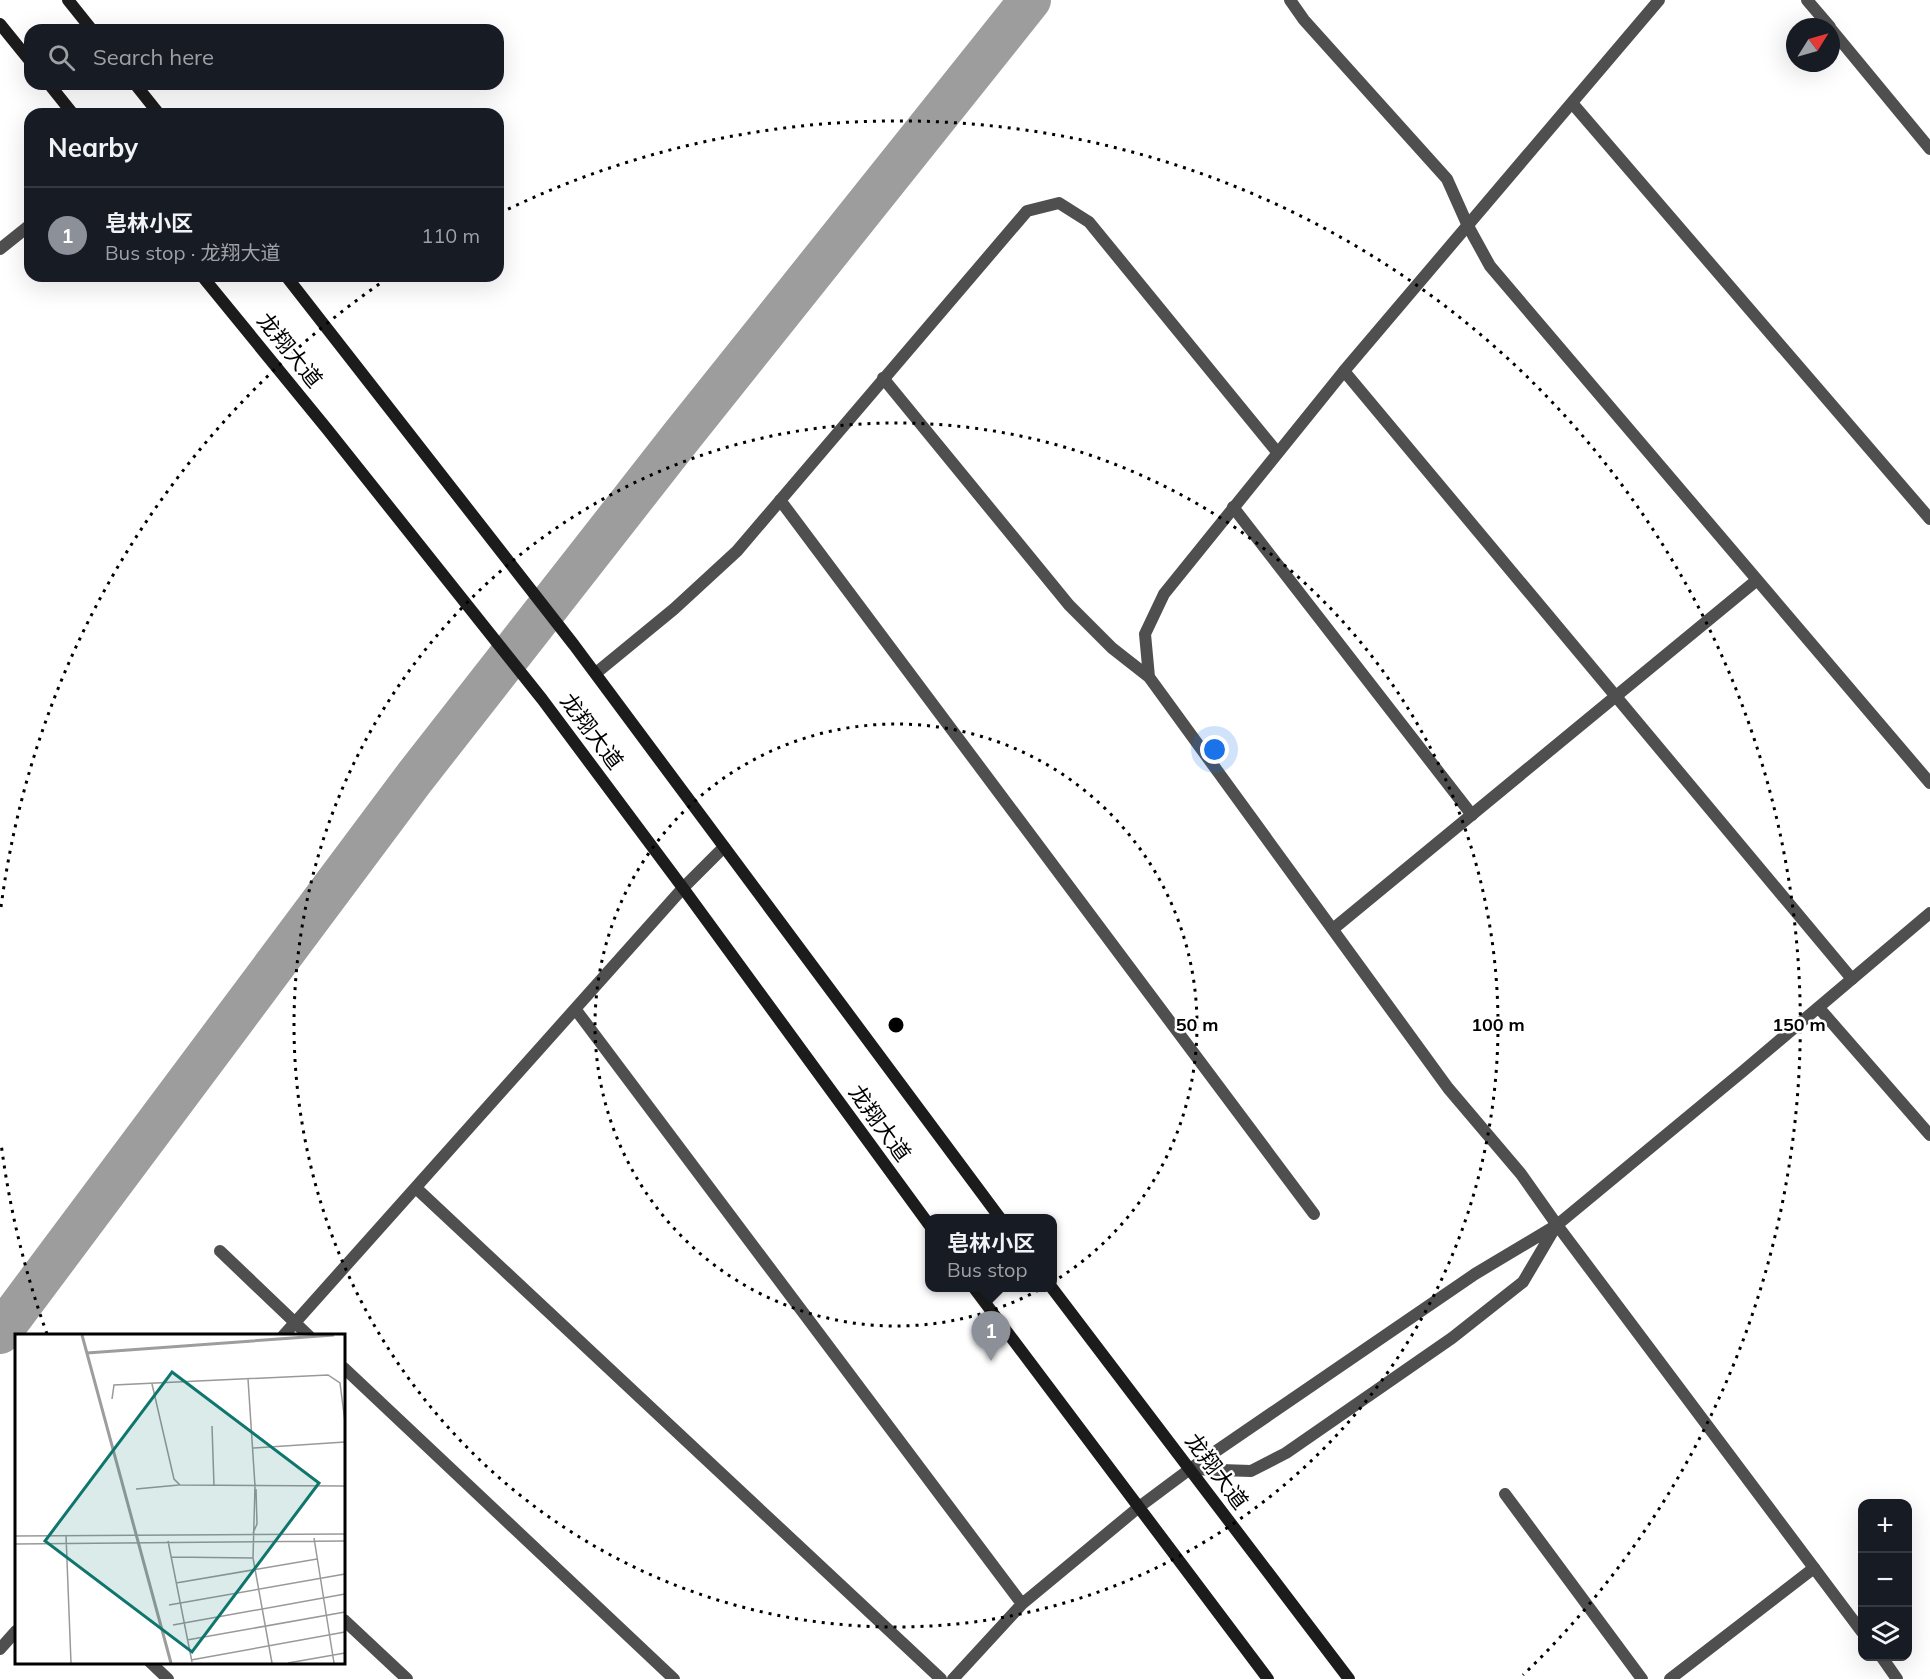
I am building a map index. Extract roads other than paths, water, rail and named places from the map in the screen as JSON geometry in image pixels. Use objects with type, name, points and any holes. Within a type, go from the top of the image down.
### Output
[{"type":"main road","points":[[68,0],[87,24]]},
{"type":"main road","points":[[0,24],[24,54]]},
{"type":"main road","points":[[54,90],[68,108]]},
{"type":"main road","points":[[140,90],[154,108]]},
{"type":"main road","name":"龙翔大道","points":[[207,282],[542,699],[925,1219]]},
{"type":"main road","name":"龙翔大道","points":[[291,282],[596,673],[997,1214]]},
{"type":"main road","points":[[979,1292],[1268,1679]]},
{"type":"main road","name":"龙翔大道","points":[[1056,1292],[1349,1679]]},
{"type":"street","points":[[1290,0],[1305,20],[1447,179],[1468,226],[1490,266],[1930,783]]},
{"type":"street","points":[[1149,677],[1144,634],[1164,594],[1344,371],[1659,0]]},
{"type":"street","points":[[1807,0],[1822,18]]},
{"type":"street","points":[[1840,40],[1930,149]]},
{"type":"street","points":[[1572,103],[1930,519]]},
{"type":"street","points":[[596,673],[674,609],[737,550],[1027,211],[1059,203],[1089,222],[1277,452]]},
{"type":"street","points":[[0,249],[24,230]]},
{"type":"street","points":[[1344,371],[1852,979]]},
{"type":"street","points":[[883,378],[1070,605],[1112,648],[1149,677],[1448,1088],[1521,1174],[1858,1625]]},
{"type":"street","points":[[780,501],[1314,1214]]},
{"type":"street","points":[[1233,507],[1472,815]]},
{"type":"street","points":[[1333,929],[1757,580]]},
{"type":"street","points":[[284,1334],[683,888],[724,847]]},
{"type":"street","points":[[953,1679],[1022,1604],[1139,1507],[1190,1469],[1475,1274],[1557,1225],[1930,913]]},
{"type":"street","points":[[1819,1008],[1930,1135]]},
{"type":"street","points":[[576,1010],[1022,1604]]},
{"type":"street","points":[[416,1188],[941,1679]]},
{"type":"street","points":[[1190,1469],[1251,1471],[1286,1453],[1452,1338],[1523,1282],[1557,1225]]},
{"type":"street","points":[[220,1251],[308,1334]]},
{"type":"street","points":[[345,1369],[674,1679]]},
{"type":"street","points":[[1505,1494],[1642,1679]]},
{"type":"street","points":[[1670,1679],[1814,1568]]},
{"type":"street","points":[[345,1621],[407,1679]]},
{"type":"street","points":[[0,1649],[15,1632]]},
{"type":"street","points":[[1885,1661],[1898,1679]]},
{"type":"street","points":[[152,1664],[168,1679]]},
{"type":"waterway","points":[[0,1333],[415,777],[681,437],[1030,0]]},
{"type":"place","name":"皂林小区","points":[[991,1361]]}]
